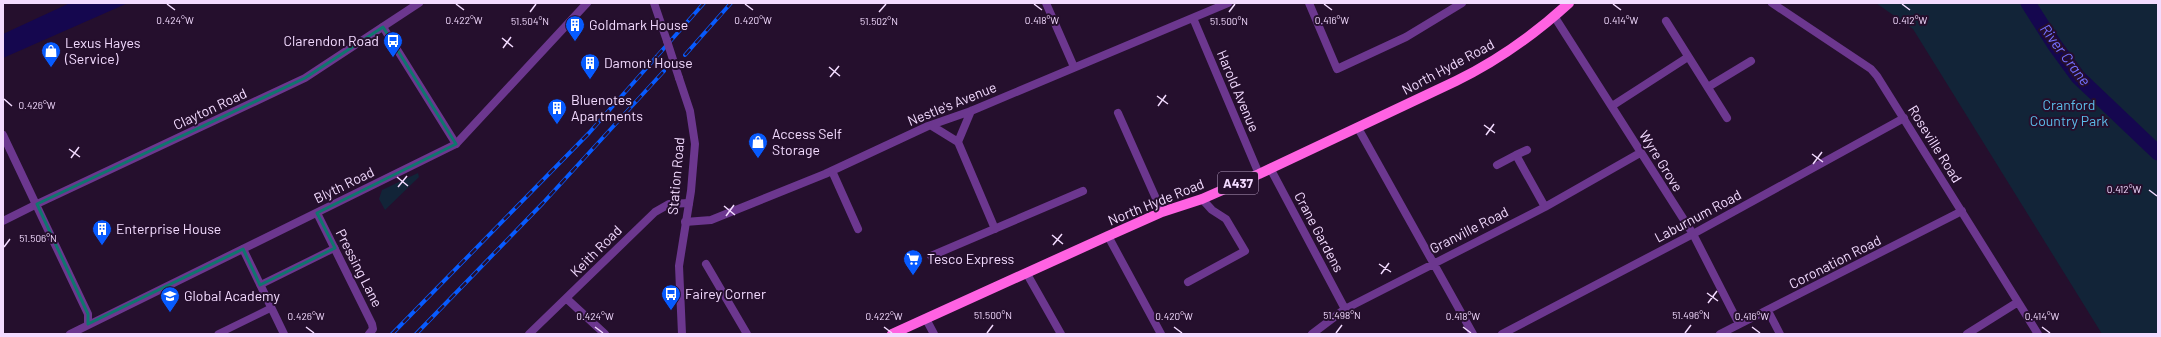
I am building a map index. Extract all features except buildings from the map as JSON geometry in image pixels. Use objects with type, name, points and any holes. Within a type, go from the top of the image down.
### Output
[{"type":"main road","name":"North Hyde Road","points":[[892,334],[1162,212],[1202,199],[1259,174],[1483,68],[1554,16],[1569,3]]},
{"type":"street","name":"Clayton Road","points":[[3,221],[305,78],[419,3]]},
{"type":"street","name":"Blyth Road","points":[[70,334],[456,144],[587,3]]},
{"type":"street","name":"Station Road","points":[[654,3],[690,110],[695,144],[689,203],[679,274],[682,334]]},
{"type":"street","points":[[1046,3],[1074,67]]},
{"type":"street","name":"Nestle's Avenue","points":[[686,222],[711,220],[832,171],[928,126],[932,126],[971,111],[1228,3]]},
{"type":"street","points":[[1309,3],[1336,68],[1406,37],[1462,3]]},
{"type":"street","name":"Roseville Road","points":[[1772,3],[1871,70],[1904,118],[2038,334]]},
{"type":"street","name":"Wyre Grove","points":[[1554,16],[1693,234],[1739,324]]},
{"type":"street","name":"Harold Avenue","points":[[1193,18],[1259,174]]},
{"type":"street","points":[[1666,21],[1727,118]]},
{"type":"street","points":[[382,27],[456,144]]},
{"type":"street","points":[[1612,106],[1688,57]]},
{"type":"street","points":[[1708,87],[1751,61]]},
{"type":"street","points":[[958,142],[971,111]]},
{"type":"street","points":[[1118,113],[1162,212]]},
{"type":"street","name":"Laburnum Road","points":[[1502,334],[1693,234],[1904,118]]},
{"type":"street","points":[[932,126],[958,142],[995,229]]},
{"type":"street","points":[[1358,128],[1473,334]]},
{"type":"street","points":[[3,135],[88,314],[88,324]]},
{"type":"street","points":[[1497,165],[1527,150]]},
{"type":"street","name":"Granville Road","points":[[1312,334],[1345,309],[1432,263],[1545,207],[1640,153]]},
{"type":"street","points":[[1516,155],[1545,207]]},
{"type":"street","name":"Crane Gardens","points":[[1270,168],[1345,309]]},
{"type":"street","points":[[832,171],[858,229]]},
{"type":"street","points":[[931,256],[1083,191]]},
{"type":"street","points":[[1188,282],[1245,251],[1226,219],[1212,210],[1202,199]]},
{"type":"street","name":"Keith Road","points":[[529,334],[655,212],[669,204],[689,203]]},
{"type":"street","name":"Coronation Road","points":[[1720,334],[1768,311],[1962,211]]},
{"type":"street","name":"Pressing Lane","points":[[317,213],[372,324],[373,329],[369,334]]},
{"type":"street","points":[[1108,236],[1161,334]]},
{"type":"street","points":[[260,285],[335,248]]},
{"type":"street","points":[[244,249],[284,334]]},
{"type":"street","points":[[706,264],[747,334]]},
{"type":"street","points":[[1027,274],[1061,334]]},
{"type":"street","points":[[567,298],[605,334]]},
{"type":"street","points":[[1967,334],[2018,302]]},
{"type":"street","points":[[218,334],[271,308]]},
{"type":"street","points":[[1768,311],[1780,334]]},
{"type":"street","points":[[926,319],[934,334]]},
{"type":"highlighted area","points":[[383,27],[456,144],[317,213],[335,248],[260,285],[243,249],[88,324],[88,314],[37,204],[305,78]]},
{"type":"green space","name":"Cranford Country Park","points":[[1876,3],[2155,3],[2158,6],[2158,334],[2102,334],[1913,29]]},
{"type":"green space","points":[[418,173],[419,177],[385,210],[379,199],[382,190]]},
{"type":"shaded area","points":[[70,3],[128,3],[3,58],[3,34]]},
{"type":"waterway","name":"River Crane","points":[[2028,3],[2054,44],[2078,77],[2158,153]]},
{"type":"railway","points":[[392,334],[589,133],[704,3]]},
{"type":"railway","points":[[685,55],[731,3]]},
{"type":"railway","points":[[416,334],[543,203],[664,71]]},
{"type":"place","name":"Goldmark House","points":[[575,42]]},
{"type":"place","name":"Clarendon Road","points":[[393,58]]},
{"type":"place","name":"Lexus Hayes (Service)","points":[[51,68]]},
{"type":"place","name":"Damont House","points":[[590,80]]},
{"type":"place","name":"Bluenotes Apartments","points":[[557,125]]},
{"type":"place","name":"Access Self Storage","points":[[758,159]]},
{"type":"place","name":"Enterprise House","points":[[102,246]]},
{"type":"place","name":"Tesco Express","points":[[913,276]]},
{"type":"place","name":"Fairey Corner","points":[[671,311]]},
{"type":"place","name":"Global Academy","points":[[170,313]]}]
